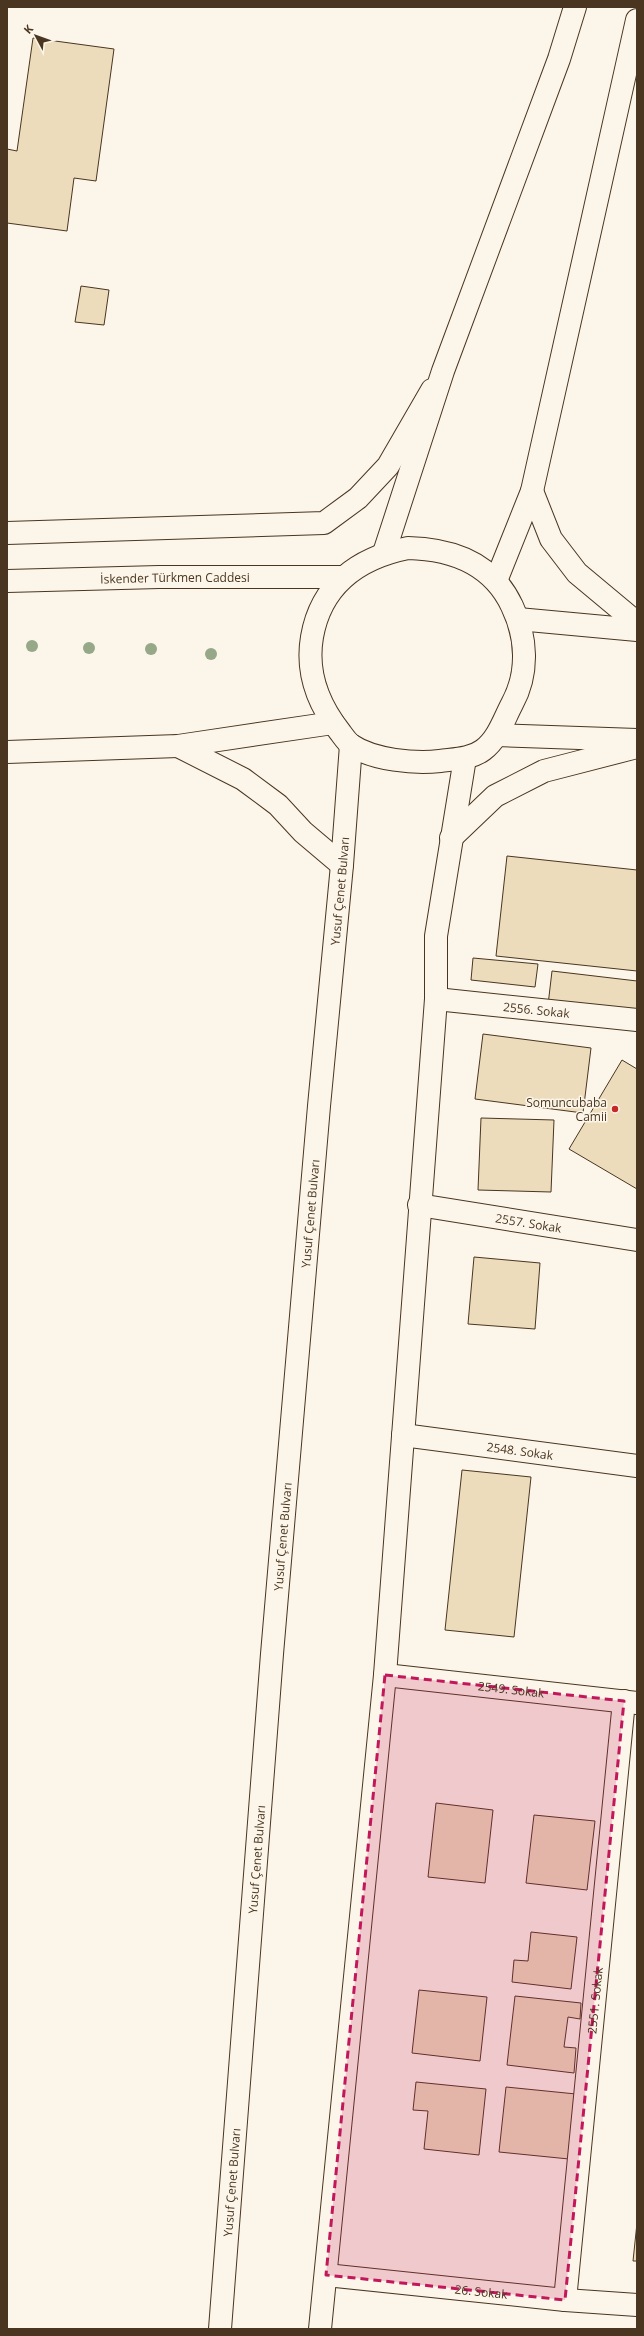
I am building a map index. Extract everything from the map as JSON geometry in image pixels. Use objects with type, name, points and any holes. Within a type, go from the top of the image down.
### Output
[{"type":"main road","points":[[384,553],[442,371],[559,59],[575,7]]},
{"type":"main road","points":[[496,581],[532,491],[637,20]]},
{"type":"main road","points":[[7,532],[324,522],[358,498],[388,466],[442,371]]},
{"type":"main road","points":[[532,491],[552,539],[577,573],[637,623]]},
{"type":"main road","points":[[408,548],[432,549],[456,554],[477,566],[496,581],[509,599],[518,619],[524,644],[524,669],[518,694],[497,735],[483,750],[465,758],[405,763],[376,755],[350,745],[333,723],[319,700],[311,675],[310,648],[315,622],[326,598],[343,577],[360,565],[384,553],[408,548]]},
{"type":"main road","name":"İskender Türkmen Caddesi","points":[[7,582],[159,577],[343,577]]},
{"type":"main road","points":[[518,619],[637,630]]},
{"type":"main road","points":[[7,752],[178,746],[333,723]]},
{"type":"main road","points":[[497,735],[637,740]]},
{"type":"main road","name":"Yusuf Çenet Bulvarı","points":[[220,2329],[272,1654],[319,1106],[342,865],[350,745]]},
{"type":"main road","points":[[178,746],[243,779],[278,805],[303,832],[342,865]]},
{"type":"main road","points":[[451,838],[495,796],[544,771],[637,748]]},
{"type":"main road","points":[[320,2329],[385,1675],[419,1205],[436,999],[436,936],[465,758]]},
{"type":"main road","name":"2556. Sokak","points":[[436,999],[637,1020]]},
{"type":"main road","name":"2557. Sokak","points":[[419,1205],[637,1240]]},
{"type":"main road","name":"2548. Sokak","points":[[403,1435],[637,1466]]},
{"type":"main road","name":"2549. Sokak","points":[[385,1675],[631,1702]]},
{"type":"main road","name":"2551. Sokak","points":[[565,2300],[631,1702]]},
{"type":"main road","name":"26. Sokak","points":[[326,2275],[565,2300],[637,2305]]},
{"type":"highlighted area","points":[[385,1675],[624,1701],[565,2300],[326,2275]]},
{"type":"building","points":[[33,38],[114,49],[96,181],[74,178],[67,231],[7,223],[7,149],[17,151]]},
{"type":"building","points":[[81,286],[109,290],[104,325],[75,322]]},
{"type":"building","points":[[507,856],[637,870],[637,971],[496,956]]},
{"type":"building","points":[[473,958],[538,964],[535,987],[471,980]]},
{"type":"building","points":[[552,971],[637,981],[637,1015],[548,1005]]},
{"type":"building","points":[[483,1034],[591,1048],[583,1113],[475,1099]]},
{"type":"building","name":"Somuncubaba Camii","points":[[622,1060],[637,1069],[637,1189],[569,1149]]},
{"type":"building","points":[[481,1118],[554,1120],[551,1192],[478,1190]]},
{"type":"building","points":[[474,1257],[540,1263],[535,1329],[468,1324]]},
{"type":"building","points":[[462,1470],[531,1477],[514,1637],[445,1630]]},
{"type":"building","points":[[436,1803],[493,1810],[485,1883],[428,1877]]},
{"type":"building","points":[[534,1815],[595,1821],[587,1890],[526,1883]]},
{"type":"building","points":[[531,1932],[577,1937],[571,1989],[512,1982],[514,1960],[528,1961]]},
{"type":"building","points":[[419,1990],[487,1997],[480,2061],[412,2053]]},
{"type":"building","points":[[515,1996],[581,2003],[580,2019],[568,2017],[564,2047],[576,2048],[574,2073],[507,2065]]},
{"type":"building","points":[[416,2082],[486,2089],[479,2155],[424,2149],[428,2111],[413,2110]]},
{"type":"building","points":[[506,2087],[576,2094],[569,2159],[499,2152]]},
{"type":"building","points":[[637,2223],[637,2261],[633,2261]]},
{"type":"place","name":"Somuncubaba Camii","points":[[615,1109]]}]
